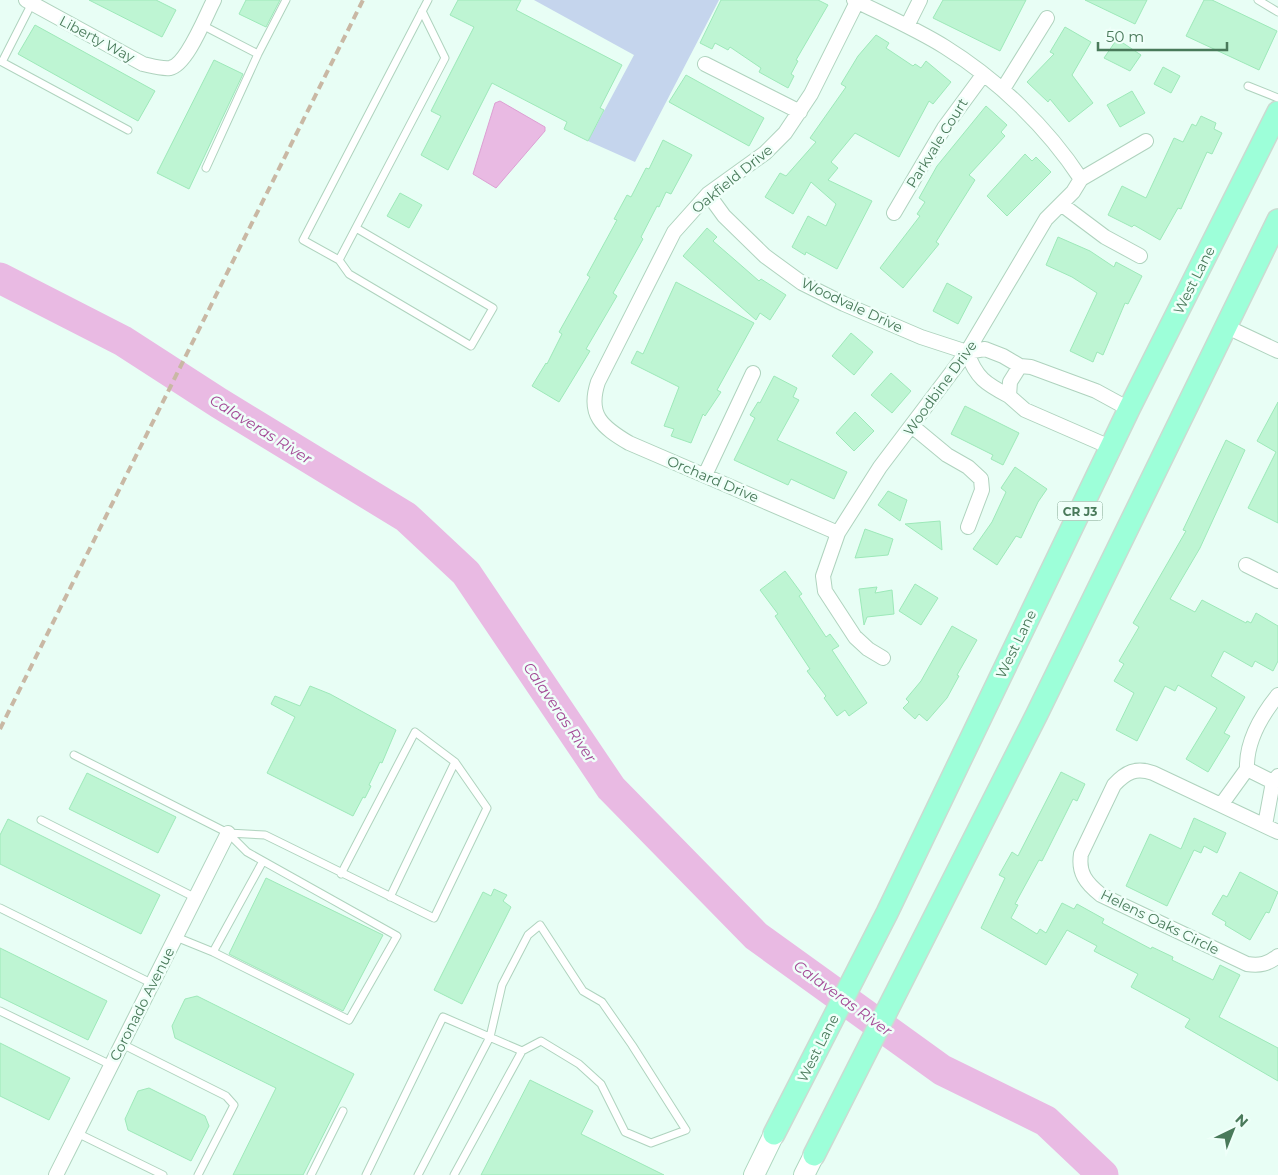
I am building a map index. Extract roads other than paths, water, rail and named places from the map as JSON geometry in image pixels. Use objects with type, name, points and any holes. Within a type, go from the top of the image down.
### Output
[{"type":"main road","name":"West Lane","points":[[754,1175],[887,913],[1129,409],[1278,112]]},
{"type":"main road","points":[[804,1175],[925,937],[1227,327],[1278,220]]},
{"type":"street","points":[[201,25],[214,0]]},
{"type":"street","points":[[907,26],[920,0]]},
{"type":"street","points":[[856,1],[946,48],[1003,89],[1061,151],[1081,179]]},
{"type":"street","name":"Oakfield Drive","points":[[596,414],[593,398],[598,382],[674,232],[708,194],[765,152],[785,133],[800,112],[856,1]]},
{"type":"street","name":"Liberty Way","points":[[29,2],[143,64],[155,67],[172,68],[183,59],[201,25]]},
{"type":"street","points":[[1003,89],[1047,18]]},
{"type":"street","points":[[705,64],[800,112]]},
{"type":"street","name":"Parkvale Court","points":[[894,213],[944,128],[983,75]]},
{"type":"street","name":"Woodbine Drive","points":[[883,658],[868,649],[855,637],[825,592],[824,576],[838,533],[875,474],[967,352],[1046,220],[1074,192],[1081,179],[1146,141]]},
{"type":"street","name":"Woodvale Drive","points":[[708,194],[724,216],[765,256],[802,283],[844,304],[921,337],[967,352],[985,349],[1003,356],[1020,366],[1031,367],[1096,391],[1129,409]]},
{"type":"street","points":[[1061,204],[1105,237],[1140,256]]},
{"type":"street","points":[[1227,327],[1278,351]]},
{"type":"street","points":[[967,352],[974,371],[989,385],[1009,396],[1025,410],[1110,448]]},
{"type":"street","points":[[1009,396],[1010,382],[1020,366]]},
{"type":"street","points":[[705,475],[753,373]]},
{"type":"street","name":"Orchard Drive","points":[[596,414],[609,431],[629,443],[838,533]]},
{"type":"street","points":[[912,426],[947,455],[968,467],[981,478],[982,490],[968,527]]},
{"type":"street","points":[[1246,565],[1278,581]]},
{"type":"street","points":[[1221,805],[1247,769],[1248,747],[1269,706],[1278,696]]},
{"type":"street","name":"Helens Oaks Circle","points":[[1278,832],[1153,773],[1142,769],[1132,770],[1122,776],[1114,785],[1081,854],[1079,864],[1088,884],[1100,895],[1247,964],[1258,966],[1270,962],[1278,956]]},
{"type":"street","points":[[1247,769],[1275,779],[1265,825]]},
{"type":"street","name":"Coronado Avenue","points":[[56,1175],[228,833]]},
{"type":"lane","points":[[206,168],[258,54],[286,0]]},
{"type":"lane","points":[[356,228],[493,308],[471,346],[349,274],[339,260],[303,240],[428,0]]},
{"type":"lane","points":[[1258,0],[1278,12]]},
{"type":"lane","points":[[29,2],[1,62],[128,130]]},
{"type":"lane","points":[[339,260],[445,58],[422,11]]},
{"type":"lane","points":[[201,25],[258,54]]},
{"type":"lane","points":[[1248,86],[1278,98]]},
{"type":"lane","points":[[228,833],[264,835],[341,874],[434,918],[487,808],[455,762],[415,732],[341,874]]},
{"type":"lane","points":[[74,755],[228,833],[247,852],[398,936],[349,1020],[213,952],[176,937]]},
{"type":"lane","points":[[390,897],[455,762]]},
{"type":"lane","points":[[42,820],[196,898]]},
{"type":"lane","points":[[213,952],[263,860]]},
{"type":"lane","points":[[0,908],[153,984]]},
{"type":"lane","points":[[418,1175],[490,1037],[502,985],[528,935],[540,925],[583,991],[602,1002],[607,1009],[686,1130],[651,1143],[625,1132],[601,1084],[579,1064],[541,1041],[522,1051],[454,1175]]},
{"type":"lane","points":[[0,1011],[111,1065]]},
{"type":"lane","points":[[366,1175],[443,1017],[522,1051]]},
{"type":"lane","points":[[122,1044],[226,1096],[234,1105],[198,1175]]},
{"type":"lane","points":[[311,1175],[344,1111]]},
{"type":"lane","points":[[77,1133],[163,1175]]},
{"type":"waterway","name":"Calaveras River","points":[[0,278],[123,341],[219,403],[406,517],[466,573],[611,788],[756,936],[942,1070],[1046,1121],[1103,1175]]},
{"type":"railway","points":[[0,729],[363,0]]}]
